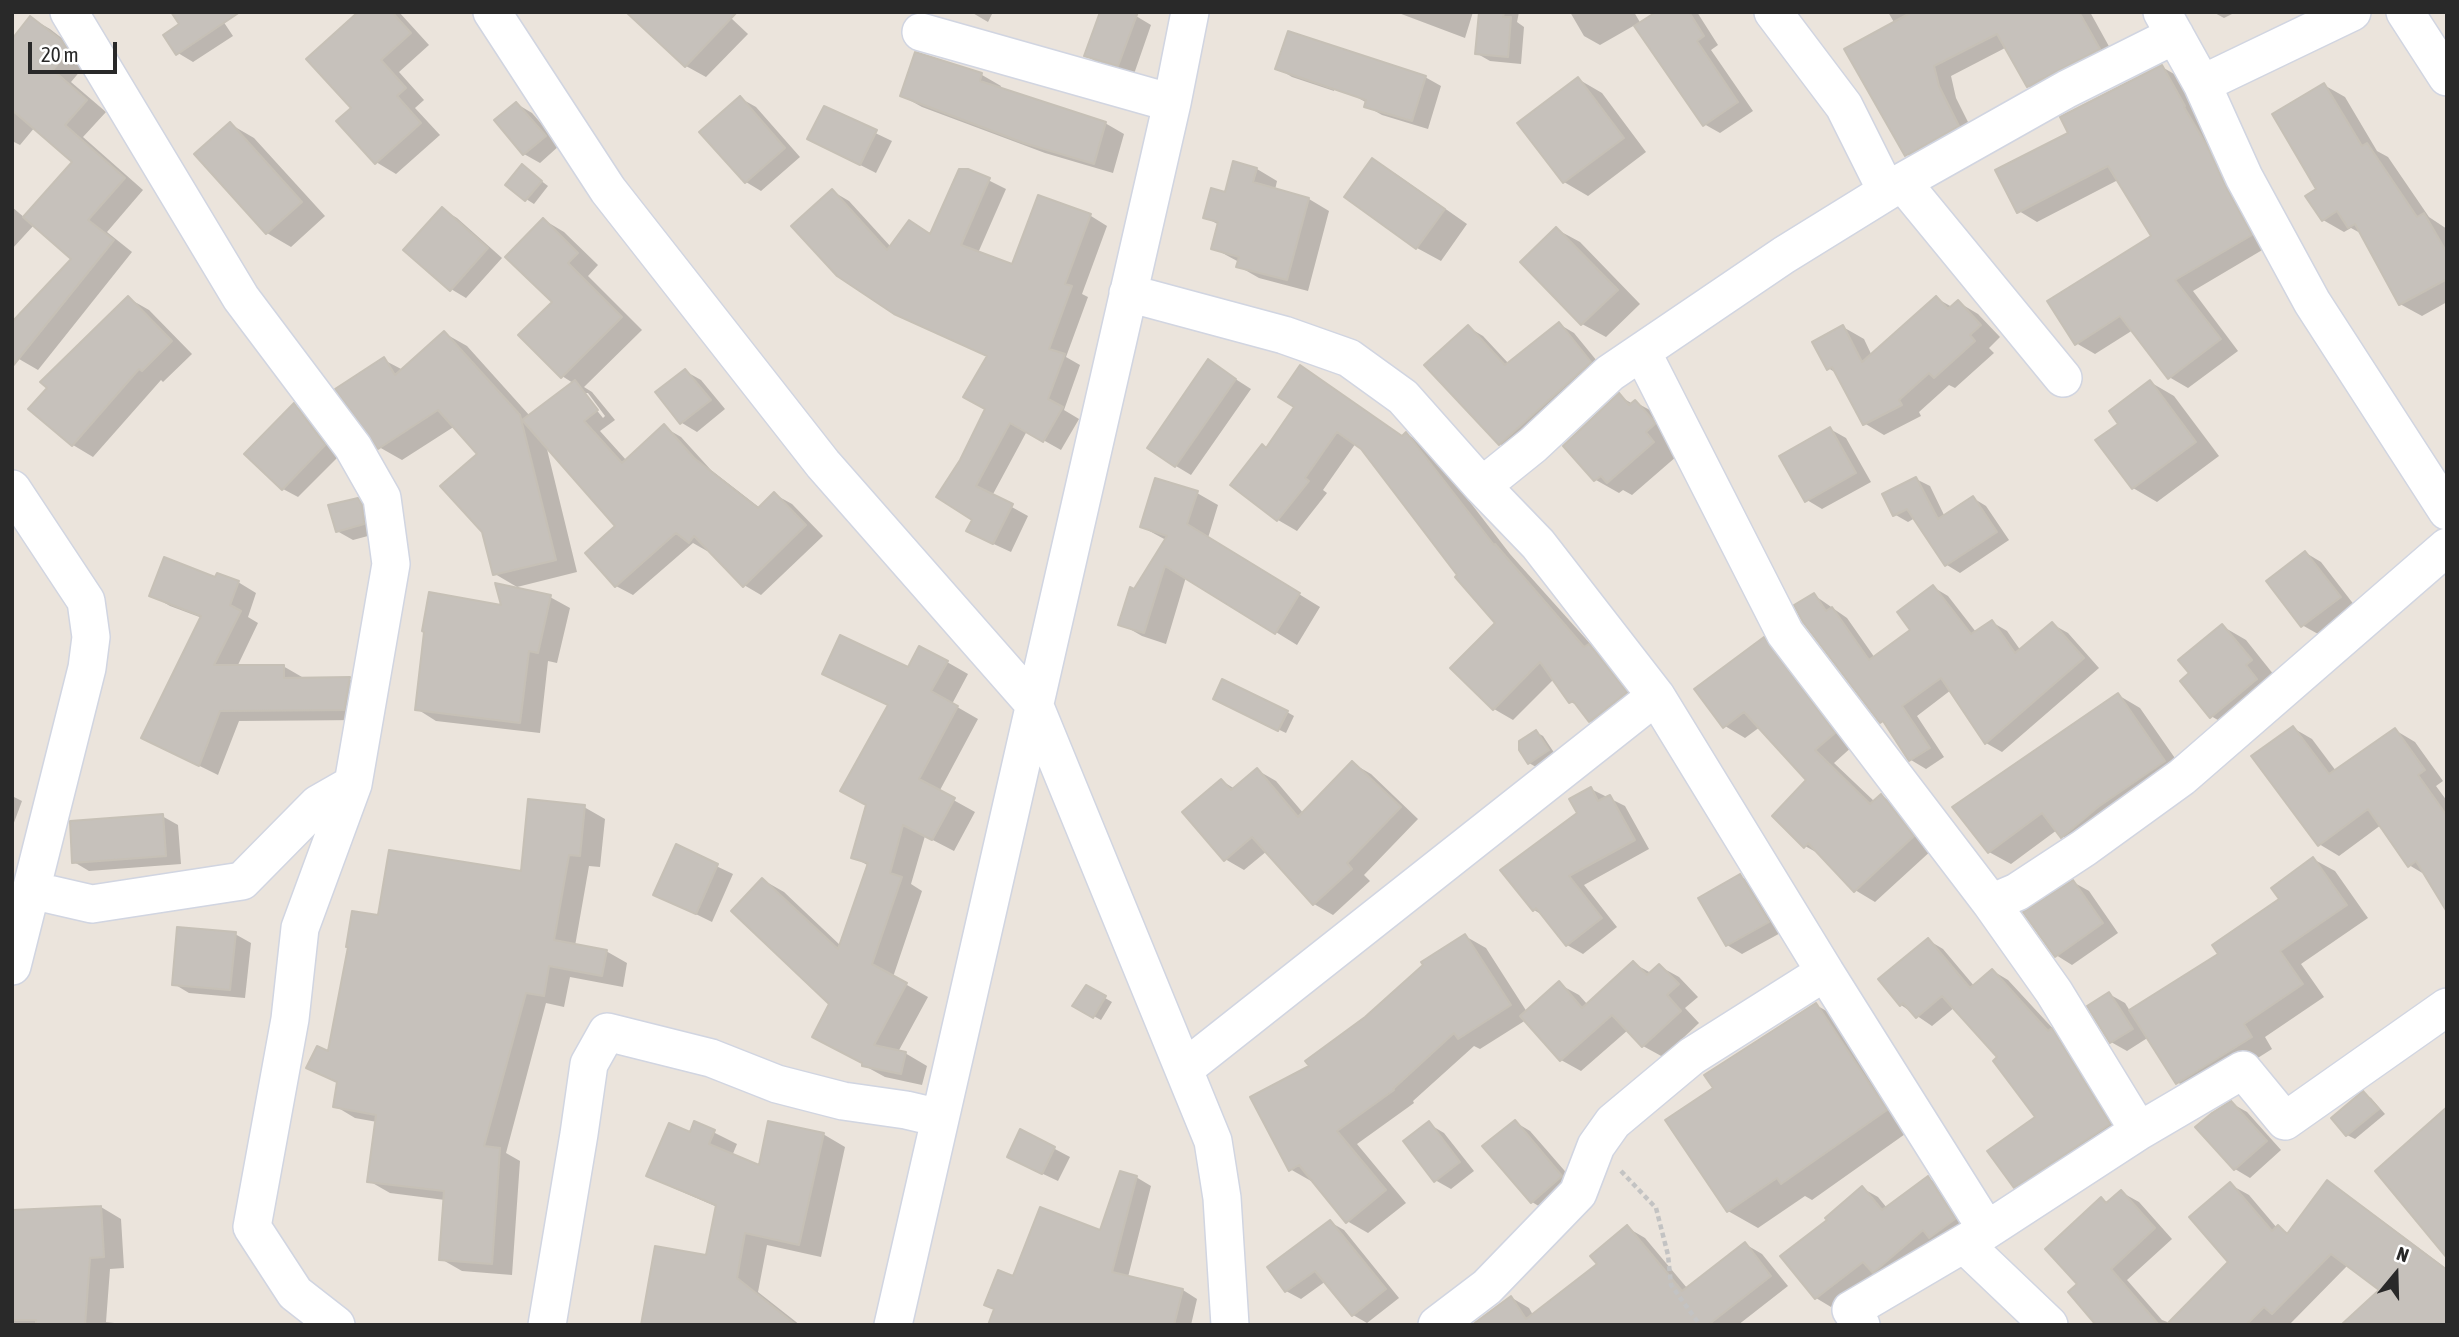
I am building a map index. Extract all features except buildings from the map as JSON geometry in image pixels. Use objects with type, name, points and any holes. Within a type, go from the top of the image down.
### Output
[{"type":"street","points":[[69,12],[241,298],[353,447],[383,498],[391,564],[353,784],[300,928],[290,1019],[252,1227],[295,1293],[335,1325]]},
{"type":"street","points":[[492,12],[608,190],[806,442],[1034,704],[1213,1141],[1222,1198],[1230,1325]]},
{"type":"street","points":[[892,1325],[1172,103],[1190,12]]},
{"type":"street","points":[[1773,12],[1844,106],[1894,186],[2063,378]]},
{"type":"street","points":[[2202,84],[2352,12]]},
{"type":"street","points":[[2405,12],[2447,77]]},
{"type":"street","points":[[1482,486],[1533,445],[1610,373],[1894,186],[2067,89],[2168,24],[2202,84],[2244,177],[2312,302],[2447,511]]},
{"type":"street","points":[[921,33],[1172,103]]},
{"type":"street","points":[[1128,293],[1284,335],[1349,358],[1403,397],[1538,544],[1656,696],[1825,972],[1975,1237],[2049,1325]]},
{"type":"street","points":[[1642,352],[1785,633],[1991,903],[2053,992],[2139,1131]]},
{"type":"street","points":[[12,489],[86,601],[91,637],[87,668],[12,966]]},
{"type":"street","points":[[1991,903],[2017,892],[2084,848],[2182,777],[2447,547]]},
{"type":"street","points":[[1184,1069],[1656,696]]},
{"type":"street","points":[[31,890],[92,904],[242,881],[318,804],[353,784]]},
{"type":"street","points":[[1437,1325],[1486,1287],[1578,1193],[1596,1146],[1613,1122],[1692,1055],[1825,972]]},
{"type":"street","points":[[1846,1320],[2139,1131],[2243,1070],[2285,1121],[2447,1007]]},
{"type":"street","points":[[547,1325],[589,1064],[607,1032],[711,1058],[777,1084],[843,1101],[940,1118]]},
{"type":"path","points":[[1596,1146],[1656,1208],[1668,1255],[1671,1285],[1700,1325]]}]
